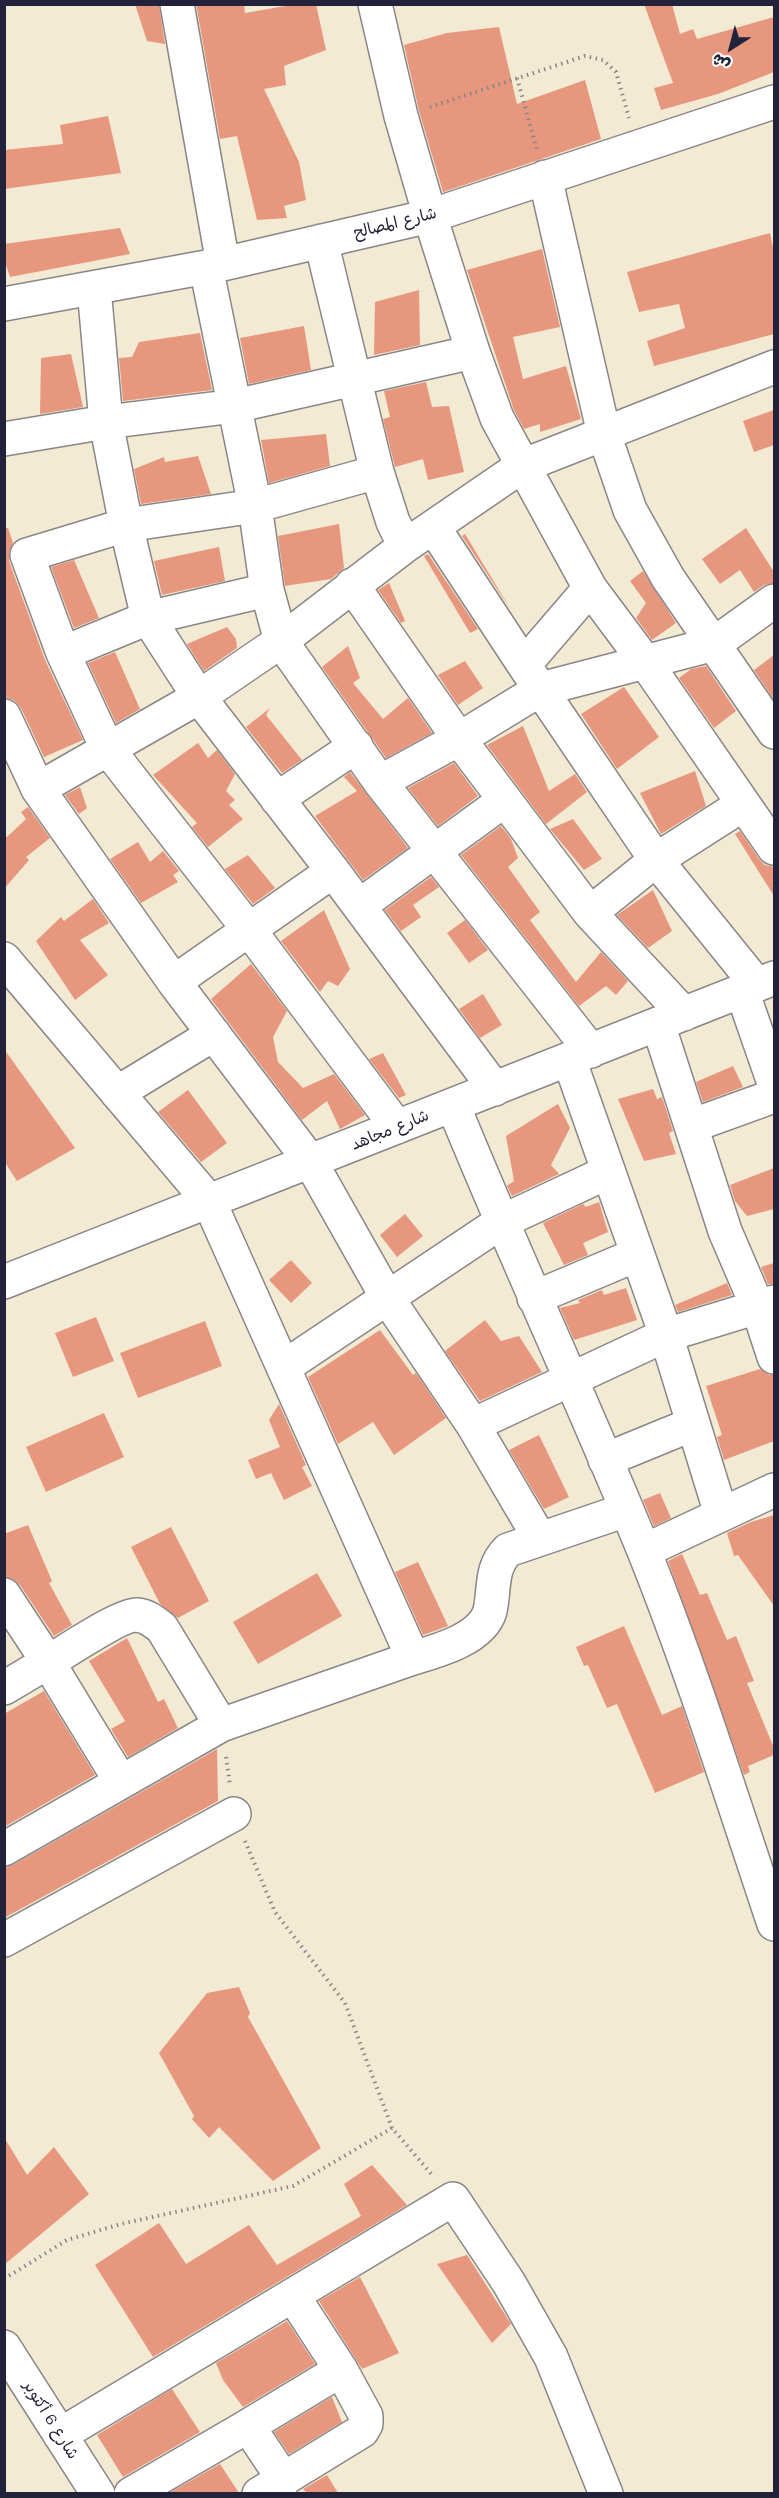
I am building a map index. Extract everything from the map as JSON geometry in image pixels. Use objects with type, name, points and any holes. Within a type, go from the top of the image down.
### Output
[{"type":"street","points":[[177,4],[235,406],[255,506],[267,590],[281,640],[380,782],[434,850],[580,1055],[608,1172],[666,1335],[721,1514]]},
{"type":"street","points":[[375,4],[401,116],[430,216],[473,352],[497,418],[590,588],[646,663],[742,805],[774,848]]},
{"type":"street","name":"شارع المصالح","points":[[4,304],[215,266],[430,216],[774,102]]},
{"type":"street","points":[[545,177],[604,434],[630,510],[668,578],[774,732]]},
{"type":"street","points":[[321,241],[377,472],[393,522],[405,546]]},
{"type":"street","points":[[94,288],[106,422],[126,525],[148,618],[199,697],[333,871],[495,1089]]},
{"type":"street","points":[[4,439],[106,422],[235,406],[473,352]]},
{"type":"street","points":[[38,789],[199,697],[281,640],[405,546],[522,465],[774,367]]},
{"type":"street","points":[[377,472],[255,506],[126,525],[16,559],[107,748],[250,931],[397,1127]]},
{"type":"street","points":[[434,528],[656,860],[758,985],[774,1083]]},
{"type":"street","points":[[352,585],[459,739],[671,1019],[691,1126],[725,1231],[766,1305],[774,1357]]},
{"type":"street","points":[[380,782],[459,739],[532,677],[590,588]]},
{"type":"street","points":[[63,653],[148,618],[267,590]]},
{"type":"street","points":[[532,677],[646,663],[714,644],[774,601]]},
{"type":"street","points":[[4,717],[38,789],[174,982],[310,1161],[387,1299],[473,1425],[540,1539]]},
{"type":"street","points":[[277,799],[356,747]]},
{"type":"street","points":[[359,906],[505,800]]},
{"type":"street","points":[[590,913],[656,860],[742,805]]},
{"type":"street","points":[[174,982],[333,871]]},
{"type":"street","points":[[4,959],[209,1201],[413,1658]]},
{"type":"street","name":"شارع مجاهد","points":[[4,1282],[758,985]]},
{"type":"street","points":[[117,1094],[214,1034]]},
{"type":"street","points":[[691,1126],[774,1096]]},
{"type":"street","points":[[453,1105],[501,1222],[644,1551],[774,1923]]},
{"type":"street","points":[[284,1367],[501,1222],[608,1172]]},
{"type":"street","points":[[534,1298],[636,1255]]},
{"type":"street","points":[[473,1425],[666,1335],[766,1305]]},
{"type":"street","points":[[605,1460],[693,1424]]},
{"type":"street","points":[[644,1551],[774,1490]]},
{"type":"street","points":[[4,1849],[221,1725],[413,1658],[472,1634],[489,1613],[495,1568],[499,1559],[508,1550],[626,1510]]},
{"type":"street","points":[[4,1595],[121,1782]]},
{"type":"street","points":[[4,1688],[117,1621],[134,1614],[148,1617],[162,1628],[221,1725]]},
{"type":"street","points":[[4,1940],[234,1814]]},
{"type":"street","points":[[60,2435],[453,2199],[509,2283],[551,2357],[606,2493]]},
{"type":"street","points":[[248,2426],[272,2487],[362,2432],[366,2424],[366,2416],[340,2370],[293,2296]]},
{"type":"street","name":"شارع 6 أكتوبر","points":[[4,2347],[98,2493]]},
{"type":"street","points":[[131,2493],[340,2370]]},
{"type":"path","points":[[401,116],[585,56],[603,60],[616,72],[637,147]]},
{"type":"path","points":[[517,78],[545,177]]},
{"type":"path","points":[[221,1725],[234,1814],[275,1912],[345,2003],[392,2128],[453,2199]]},
{"type":"path","points":[[4,2279],[67,2240],[121,2224],[293,2186],[392,2128]]},
{"type":"building","points":[[135,4],[159,4],[165,44],[147,41]]},
{"type":"building","points":[[196,4],[244,4],[245,13],[297,4],[316,4],[326,50],[284,66],[286,85],[264,89],[299,162],[306,200],[284,206],[287,218],[257,220],[237,136],[220,139]]},
{"type":"building","points":[[644,4],[672,4],[680,34],[693,29],[697,39],[774,17],[774,72],[718,94],[661,110],[654,88],[673,83]]},
{"type":"building","points":[[499,27],[517,104],[585,80],[601,139],[443,192],[419,111],[404,45],[447,33]]},
{"type":"building","points":[[108,116],[121,173],[4,189],[4,150],[63,144],[60,125]]},
{"type":"building","points":[[120,228],[130,254],[10,277],[4,259],[4,244]]},
{"type":"building","points":[[770,233],[774,252],[774,334],[654,366],[647,341],[685,328],[679,304],[639,312],[627,272]]},
{"type":"building","points":[[542,249],[560,327],[513,337],[523,379],[566,366],[581,419],[540,432],[540,424],[524,429],[514,410],[467,270]]},
{"type":"building","points":[[419,290],[420,345],[374,355],[375,302]]},
{"type":"building","points":[[304,326],[311,370],[249,384],[240,338]]},
{"type":"building","points":[[200,333],[212,390],[123,401],[119,358],[132,357],[139,342]]},
{"type":"building","points":[[71,354],[83,407],[40,414],[41,358]]},
{"type":"building","points":[[426,382],[432,407],[449,406],[464,472],[428,480],[423,459],[395,467],[383,419],[390,417],[384,391]]},
{"type":"building","points":[[774,410],[774,445],[754,452],[743,421]]},
{"type":"building","points":[[326,434],[330,466],[269,483],[261,440]]},
{"type":"building","points":[[198,456],[211,494],[141,504],[134,469],[164,457],[165,462]]},
{"type":"building","points":[[339,524],[344,568],[331,579],[285,586],[278,536]]},
{"type":"building","points":[[4,528],[8,528],[13,543],[9,552],[9,561],[45,660],[83,740],[44,757],[21,708],[14,700],[4,697]]},
{"type":"building","points":[[746,528],[774,572],[774,583],[764,585],[754,592],[740,570],[720,584],[702,559]]},
{"type":"building","points":[[465,534],[511,610],[462,536]]},
{"type":"building","points":[[219,547],[225,581],[162,595],[154,561]]},
{"type":"building","points":[[428,554],[478,629],[470,633],[424,556]]},
{"type":"building","points":[[74,560],[99,618],[74,628],[51,567]]},
{"type":"building","points":[[643,571],[676,623],[652,640],[636,618],[646,603],[630,581]]},
{"type":"building","points":[[389,583],[405,621],[401,623],[378,590]]},
{"type":"building","points":[[227,627],[236,639],[237,648],[204,671],[187,644]]},
{"type":"building","points":[[348,646],[360,678],[353,683],[383,719],[408,698],[432,733],[386,758],[322,667]]},
{"type":"building","points":[[115,652],[140,709],[116,723],[88,663]]},
{"type":"building","points":[[774,655],[774,700],[754,670]]},
{"type":"building","points":[[465,661],[483,688],[458,705],[438,675]]},
{"type":"building","points":[[706,666],[736,711],[714,728],[679,678],[691,669]]},
{"type":"building","points":[[624,687],[659,737],[617,769],[581,714]]},
{"type":"building","points":[[270,708],[266,715],[302,760],[282,773],[246,727]]},
{"type":"building","points":[[523,726],[549,791],[575,774],[587,792],[546,824],[487,745]]},
{"type":"building","points":[[198,743],[208,758],[217,750],[235,774],[226,791],[235,800],[229,805],[243,819],[208,847],[192,827],[197,823],[153,775]]},
{"type":"building","points":[[454,763],[478,796],[438,826],[408,788]]},
{"type":"building","points":[[695,771],[706,806],[661,834],[640,793]]},
{"type":"building","points":[[350,772],[408,848],[363,880],[315,816],[357,791],[344,777]]},
{"type":"building","points":[[80,787],[87,808],[79,814],[65,795]]},
{"type":"building","points":[[28,807],[50,838],[26,857],[29,860],[4,889],[4,834],[7,837],[26,819],[21,812]]},
{"type":"building","points":[[573,819],[602,859],[584,870],[550,829]]},
{"type":"building","points":[[501,826],[511,839],[518,858],[508,867],[540,912],[530,920],[576,982],[601,952],[628,981],[616,995],[606,986],[579,1006],[461,855]]},
{"type":"building","points":[[740,831],[759,859],[765,865],[774,867],[774,896],[735,834]]},
{"type":"building","points":[[138,842],[150,862],[163,851],[179,871],[173,875],[178,882],[141,903],[110,859]]},
{"type":"building","points":[[248,855],[275,888],[253,904],[225,869]]},
{"type":"building","points":[[431,877],[439,887],[413,905],[421,917],[401,931],[385,910]]},
{"type":"building","points":[[653,890],[672,931],[648,948],[617,915]]},
{"type":"building","points":[[93,899],[109,923],[80,940],[108,975],[75,1000],[36,941],[61,917],[64,921]]},
{"type":"building","points":[[324,910],[350,969],[338,986],[328,981],[320,992],[281,941]]},
{"type":"building","points":[[465,920],[488,950],[469,963],[447,933]]},
{"type":"building","points":[[251,964],[287,1011],[273,1037],[278,1062],[303,1088],[334,1074],[365,1115],[340,1129],[327,1101],[302,1120],[211,999]]},
{"type":"building","points":[[483,994],[502,1025],[480,1038],[459,1009]]},
{"type":"building","points":[[4,1049],[75,1148],[17,1181],[4,1161]]},
{"type":"building","points":[[383,1053],[406,1095],[399,1098],[369,1059]]},
{"type":"building","points":[[733,1066],[743,1087],[703,1102],[696,1082]]},
{"type":"building","points":[[653,1089],[657,1099],[662,1097],[673,1131],[669,1133],[676,1154],[644,1161],[618,1099]]},
{"type":"building","points":[[188,1090],[227,1143],[201,1162],[158,1112]]},
{"type":"building","points":[[558,1104],[570,1128],[551,1165],[559,1174],[512,1196],[507,1186],[514,1181],[506,1136]]},
{"type":"building","points":[[774,1168],[774,1209],[747,1216],[735,1201],[730,1185]]},
{"type":"building","points":[[599,1202],[608,1232],[583,1243],[588,1255],[564,1265],[543,1223],[583,1204],[586,1207]]},
{"type":"building","points":[[405,1214],[423,1236],[397,1257],[380,1235]]},
{"type":"building","points":[[291,1260],[312,1283],[291,1303],[269,1280]]},
{"type":"building","points":[[774,1263],[774,1284],[768,1284],[761,1267]]},
{"type":"building","points":[[727,1283],[732,1295],[678,1312],[675,1305]]},
{"type":"building","points":[[626,1288],[637,1320],[574,1340],[560,1308],[580,1303],[578,1300],[602,1290],[604,1295]]},
{"type":"building","points":[[96,1317],[114,1361],[73,1377],[55,1333]]},
{"type":"building","points":[[485,1320],[501,1341],[519,1336],[542,1372],[480,1401],[445,1351]]},
{"type":"building","points":[[205,1321],[222,1366],[138,1398],[120,1353]]},
{"type":"building","points":[[380,1330],[413,1375],[416,1373],[446,1418],[394,1455],[373,1422],[338,1444],[308,1377]]},
{"type":"building","points":[[760,1369],[774,1375],[774,1441],[724,1460],[717,1437],[722,1435],[706,1386]]},
{"type":"building","points":[[279,1404],[306,1465],[302,1467],[312,1486],[284,1500],[271,1473],[256,1479],[248,1460],[280,1447],[269,1420]]},
{"type":"building","points":[[104,1413],[124,1457],[46,1492],[26,1447]]},
{"type":"building","points":[[539,1435],[569,1497],[544,1509],[509,1450]]},
{"type":"building","points":[[660,1493],[671,1518],[654,1526],[643,1500]]},
{"type":"building","points":[[774,1515],[774,1606],[738,1555],[734,1556],[727,1533]]},
{"type":"building","points":[[28,1525],[52,1581],[49,1583],[72,1625],[54,1636],[20,1585],[13,1579],[4,1577],[4,1534]]},
{"type":"building","points":[[171,1527],[209,1601],[178,1618],[160,1604],[131,1547]]},
{"type":"building","points":[[682,1554],[700,1595],[707,1593],[727,1640],[736,1636],[754,1681],[747,1683],[774,1748],[774,1755],[748,1766],[750,1772],[744,1775],[668,1561]]},
{"type":"building","points":[[418,1562],[448,1626],[423,1635],[395,1572]]},
{"type":"building","points":[[317,1573],[342,1616],[258,1664],[233,1622]]},
{"type":"building","points":[[624,1626],[662,1715],[682,1706],[704,1772],[655,1793],[617,1704],[607,1708],[588,1665],[584,1666],[576,1647]]},
{"type":"building","points":[[127,1638],[158,1702],[164,1699],[178,1728],[128,1757],[111,1729],[125,1721],[89,1661]]},
{"type":"building","points":[[44,1691],[95,1775],[4,1827],[4,1714]]},
{"type":"building","points":[[217,1749],[218,1801],[4,1918],[4,1868]]},
{"type":"building","points":[[239,1987],[250,2013],[248,2017],[321,2148],[273,2181],[219,2127],[209,2138],[192,2119],[194,2116],[159,2053],[207,1993]]},
{"type":"building","points":[[4,2137],[27,2175],[54,2147],[89,2194],[4,2265]]},
{"type":"building","points":[[372,2165],[407,2205],[153,2357],[95,2265],[159,2223],[186,2264],[249,2225],[277,2265],[361,2216],[344,2184]]},
{"type":"building","points":[[467,2255],[511,2324],[492,2343],[437,2264]]},
{"type":"building","points":[[360,2277],[399,2353],[362,2369],[319,2301]]},
{"type":"building","points":[[287,2321],[315,2364],[243,2407],[223,2380],[216,2363]]},
{"type":"building","points":[[172,2389],[200,2432],[123,2477],[97,2435]]},
{"type":"building","points":[[332,2397],[342,2422],[289,2454],[274,2432]]},
{"type":"building","points":[[220,2464],[239,2493],[169,2493]]},
{"type":"building","points":[[327,2475],[338,2493],[307,2493],[303,2489]]}]
